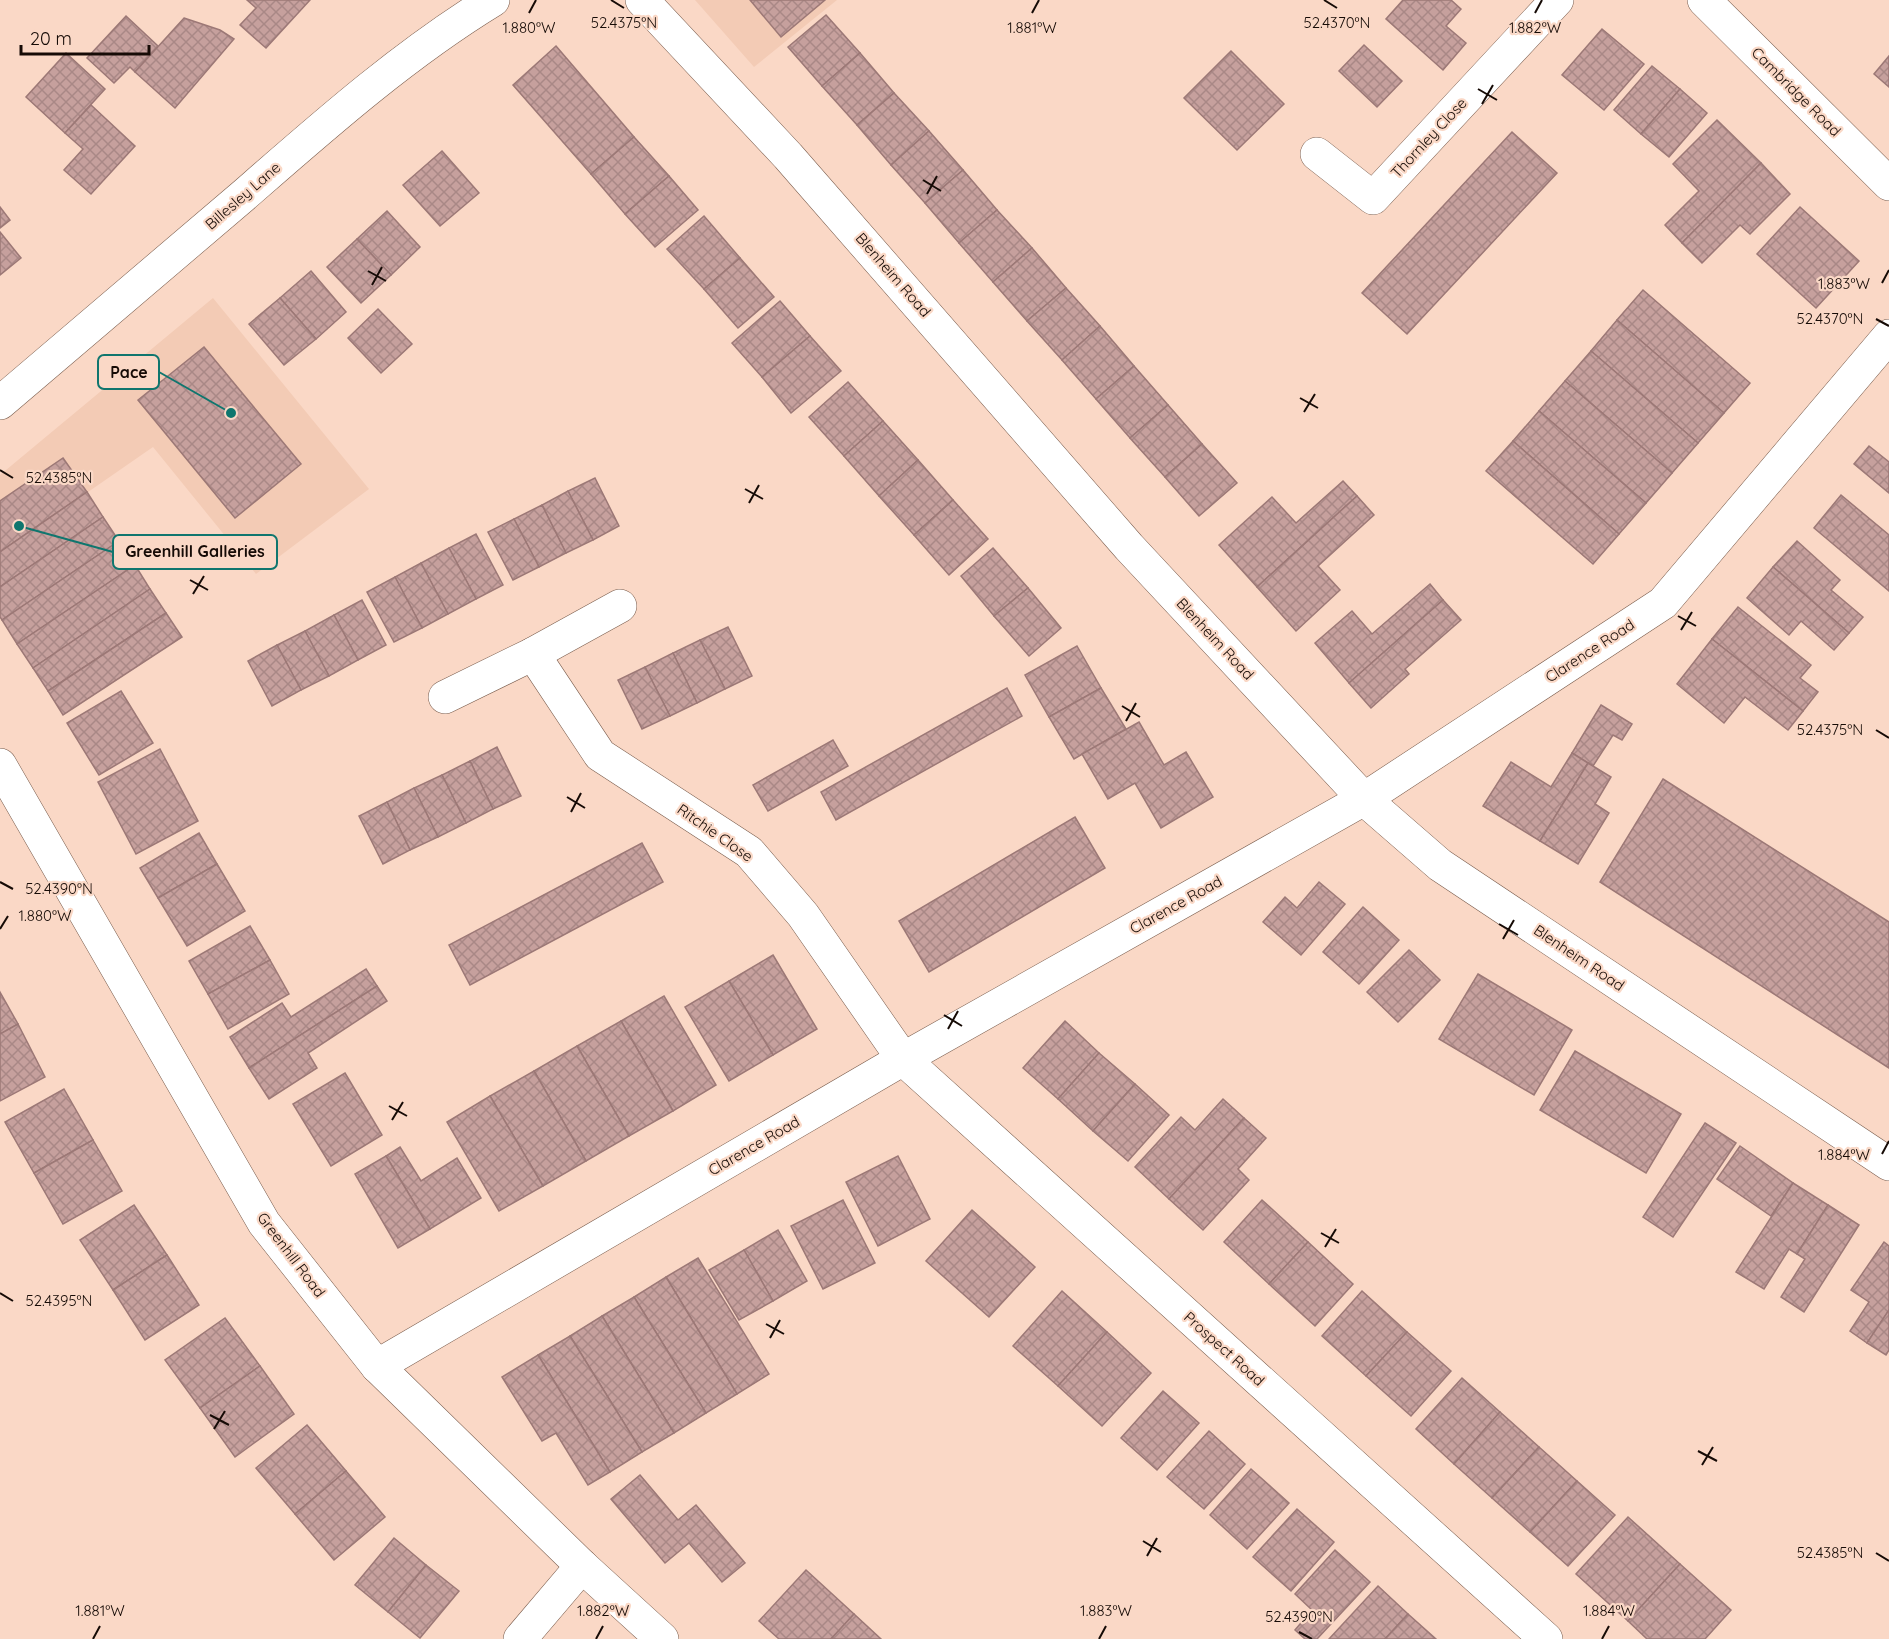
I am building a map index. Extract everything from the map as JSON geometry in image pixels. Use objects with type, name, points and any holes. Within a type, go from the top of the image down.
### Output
[{"type":"street","name":"Blenheim Road","points":[[642,0],[788,156],[1129,547],[1364,799],[1440,866],[1889,1164]]},
{"type":"street","name":"Thornley Close","points":[[1317,154],[1373,198],[1557,0]]},
{"type":"street","name":"Cambridge Road","points":[[1704,0],[1889,184]]},
{"type":"street","name":"Billesley Lane","points":[[0,404],[312,136],[480,3]]},
{"type":"street","name":"Clarence Road","points":[[377,1366],[903,1059],[1364,799],[1663,603],[1889,336]]},
{"type":"street","points":[[445,697],[533,654],[620,606]]},
{"type":"street","name":"Ritchie Close","points":[[533,654],[600,755],[749,852],[803,915],[903,1059]]},
{"type":"street","name":"Greenhill Road","points":[[0,765],[264,1223],[377,1366],[582,1566],[662,1639]]},
{"type":"street","name":"Prospect Road","points":[[903,1059],[1546,1639]]},
{"type":"street","points":[[520,1639],[582,1566]]},
{"type":"shaded area","points":[[695,0],[837,0],[754,67]]},
{"type":"shaded area","points":[[213,298],[369,489],[256,574],[153,447],[0,553],[0,475]]},
{"type":"building","points":[[247,0],[310,0],[266,48],[240,25],[256,8]]},
{"type":"building","points":[[750,0],[825,0],[781,37]]},
{"type":"building","points":[[1403,0],[1451,0],[1461,9],[1446,26],[1466,43],[1443,70],[1386,19]]},
{"type":"building","points":[[826,15],[860,53],[822,86],[788,47]]},
{"type":"building","points":[[126,16],[158,46],[135,72],[130,67],[114,83],[87,58]]},
{"type":"building","points":[[184,18],[220,30],[234,39],[175,108],[135,72]]},
{"type":"building","points":[[1602,29],[1644,64],[1604,110],[1562,75]]},
{"type":"building","points":[[1364,45],[1402,81],[1377,107],[1339,71]]},
{"type":"building","points":[[556,46],[634,137],[591,174],[513,85]]},
{"type":"building","points":[[1231,51],[1284,104],[1237,150],[1184,98]]},
{"type":"building","points":[[66,53],[105,89],[65,133],[26,97]]},
{"type":"building","points":[[860,53],[894,93],[857,125],[822,86]]},
{"type":"building","points":[[1889,56],[1889,87],[1874,74]]},
{"type":"building","points":[[1652,66],[1680,89],[1641,134],[1614,110]]},
{"type":"building","points":[[1680,89],[1707,113],[1669,157],[1641,134]]},
{"type":"building","points":[[894,93],[929,131],[891,165],[857,125]]},
{"type":"building","points":[[91,105],[135,146],[91,194],[64,170],[83,149],[65,133]]},
{"type":"building","points":[[1717,120],[1761,163],[1682,243],[1665,225],[1699,191],[1673,164]]},
{"type":"building","points":[[929,131],[963,170],[925,203],[891,165]]},
{"type":"building","points":[[1512,132],[1557,173],[1407,334],[1362,293]]},
{"type":"building","points":[[634,137],[669,176],[625,214],[591,174]]},
{"type":"building","points":[[442,151],[479,193],[440,226],[403,185]]},
{"type":"building","points":[[1761,163],[1790,194],[1750,234],[1740,225],[1702,263],[1682,243]]},
{"type":"building","points":[[963,170],[997,210],[959,243],[925,203]]},
{"type":"building","points":[[669,176],[698,210],[655,247],[625,214]]},
{"type":"building","points":[[0,207],[10,220],[0,228]]},
{"type":"building","points":[[1800,207],[1859,261],[1816,308],[1757,254]]},
{"type":"building","points":[[997,210],[1032,248],[993,282],[959,243]]},
{"type":"building","points":[[387,211],[420,247],[391,275],[357,239]]},
{"type":"building","points":[[704,216],[740,258],[704,289],[667,249]]},
{"type":"building","points":[[0,232],[21,258],[0,275]]},
{"type":"building","points":[[357,239],[391,275],[361,303],[327,267]]},
{"type":"building","points":[[1032,248],[1066,288],[1027,321],[993,282]]},
{"type":"building","points":[[740,258],[774,297],[738,328],[704,289]]},
{"type":"building","points":[[311,271],[346,312],[316,339],[280,298]]},
{"type":"building","points":[[1066,288],[1100,326],[1062,360],[1027,321]]},
{"type":"building","points":[[1643,290],[1750,383],[1724,413],[1617,320]]},
{"type":"building","points":[[280,298],[316,339],[284,365],[249,324]]},
{"type":"building","points":[[780,301],[810,336],[762,377],[732,343]]},
{"type":"building","points":[[378,309],[412,344],[381,373],[348,338]]},
{"type":"building","points":[[1617,320],[1724,413],[1698,443],[1591,351]]},
{"type":"building","points":[[1100,326],[1134,366],[1096,399],[1062,360]]},
{"type":"building","points":[[810,336],[841,371],[791,413],[762,377]]},
{"type":"building","points":[[204,347],[301,464],[235,518],[138,400]]},
{"type":"building","points":[[1591,351],[1698,443],[1672,473],[1565,381]]},
{"type":"building","points":[[1134,366],[1168,405],[1130,438],[1096,399]]},
{"type":"building","points":[[1565,381],[1672,473],[1646,503],[1539,411]]},
{"type":"building","points":[[848,382],[883,421],[844,456],[809,417]]},
{"type":"building","points":[[1168,405],[1202,444],[1165,477],[1130,438]]},
{"type":"building","points":[[1539,411],[1646,503],[1619,534],[1513,441]]},
{"type":"building","points":[[883,421],[918,460],[879,496],[844,456]]},
{"type":"building","points":[[1513,441],[1619,534],[1593,564],[1486,471]]},
{"type":"building","points":[[1202,444],[1237,483],[1199,516],[1165,477]]},
{"type":"building","points":[[1869,446],[1889,462],[1889,493],[1854,464]]},
{"type":"building","points":[[63,458],[87,492],[0,552],[0,501]]},
{"type":"building","points":[[918,460],[953,500],[914,535],[879,496]]},
{"type":"building","points":[[595,478],[619,526],[593,540],[568,491]]},
{"type":"building","points":[[1343,481],[1357,496],[1257,587],[1219,545],[1272,497],[1296,523]]},
{"type":"building","points":[[568,491],[593,540],[566,553],[542,505]]},
{"type":"building","points":[[87,492],[103,517],[0,587],[0,552]]},
{"type":"building","points":[[1841,495],[1889,535],[1889,591],[1814,528]]},
{"type":"building","points":[[1357,496],[1374,515],[1318,566],[1340,590],[1296,631],[1257,587]]},
{"type":"building","points":[[953,500],[988,539],[949,575],[914,535]]},
{"type":"building","points":[[542,505],[566,553],[539,567],[514,519]]},
{"type":"building","points":[[103,517],[119,541],[2,620],[0,617],[0,587]]},
{"type":"building","points":[[514,519],[539,567],[513,580],[488,532]]},
{"type":"building","points":[[476,534],[503,585],[476,599],[449,548]]},
{"type":"building","points":[[119,541],[135,565],[17,644],[2,620]]},
{"type":"building","points":[[1797,541],[1840,580],[1831,590],[1863,617],[1849,633],[1773,567]]},
{"type":"building","points":[[449,548],[476,599],[448,614],[421,563]]},
{"type":"building","points":[[993,548],[1028,588],[994,616],[961,576]]},
{"type":"building","points":[[421,563],[448,614],[422,628],[395,577]]},
{"type":"building","points":[[135,565],[150,589],[33,668],[17,644]]},
{"type":"building","points":[[1773,567],[1849,633],[1834,650],[1801,621],[1789,635],[1747,598]]},
{"type":"building","points":[[395,577],[422,628],[394,642],[367,592]]},
{"type":"building","points":[[1430,584],[1443,600],[1349,683],[1315,643],[1352,611],[1372,634]]},
{"type":"building","points":[[1028,588],[1061,628],[1029,656],[994,616]]},
{"type":"building","points":[[150,589],[166,613],[48,691],[33,668]]},
{"type":"building","points":[[362,600],[386,645],[358,660],[334,615]]},
{"type":"building","points":[[1443,600],[1461,620],[1405,669],[1409,674],[1371,708],[1349,683]]},
{"type":"building","points":[[1738,607],[1811,665],[1800,678],[1818,692],[1803,711],[1712,639]]},
{"type":"building","points":[[166,613],[182,637],[63,715],[48,691]]},
{"type":"building","points":[[334,615],[358,660],[329,676],[305,631]]},
{"type":"building","points":[[728,627],[752,676],[725,689],[700,640]]},
{"type":"building","points":[[305,631],[329,676],[301,690],[277,645]]},
{"type":"building","points":[[1712,639],[1803,711],[1788,730],[1745,697],[1724,723],[1677,684]]},
{"type":"building","points":[[700,640],[725,689],[697,703],[673,653]]},
{"type":"building","points":[[277,645],[301,690],[272,706],[248,661]]},
{"type":"building","points":[[1077,646],[1101,688],[1049,717],[1025,675]]},
{"type":"building","points":[[673,653],[697,703],[670,716],[645,667]]},
{"type":"building","points":[[645,667],[670,716],[642,729],[618,680]]},
{"type":"building","points":[[1007,688],[1022,716],[836,820],[821,792]]},
{"type":"building","points":[[1101,688],[1126,729],[1074,759],[1049,717]]},
{"type":"building","points":[[121,691],[153,743],[99,775],[67,723]]},
{"type":"building","points":[[1601,705],[1632,724],[1622,740],[1613,735],[1593,766],[1572,753]]},
{"type":"building","points":[[1139,722],[1164,765],[1186,752],[1213,797],[1161,828],[1135,783],[1108,799],[1082,754]]},
{"type":"building","points":[[833,740],[848,766],[768,811],[753,785]]},
{"type":"building","points":[[497,747],[521,796],[493,809],[470,761]]},
{"type":"building","points":[[160,749],[198,821],[136,854],[98,782]]},
{"type":"building","points":[[1572,753],[1588,763],[1540,841],[1483,806],[1511,762],[1551,787]]},
{"type":"building","points":[[470,761],[493,809],[466,823],[442,775]]},
{"type":"building","points":[[1588,763],[1611,777],[1595,804],[1609,813],[1578,864],[1540,841]]},
{"type":"building","points":[[442,775],[466,823],[438,837],[414,788]]},
{"type":"building","points":[[1663,779],[1889,922],[1889,1068],[1600,882]]},
{"type":"building","points":[[414,788],[438,837],[410,850],[387,802]]},
{"type":"building","points":[[387,802],[410,850],[383,864],[359,816]]},
{"type":"building","points":[[1075,817],[1105,868],[929,972],[899,921]]},
{"type":"building","points":[[199,833],[217,864],[158,898],[140,868]]},
{"type":"building","points":[[642,843],[663,882],[470,985],[449,945]]},
{"type":"building","points":[[217,864],[245,911],[187,946],[158,898]]},
{"type":"building","points":[[1319,882],[1345,904],[1301,955],[1263,922],[1285,897],[1297,908]]},
{"type":"building","points":[[1363,907],[1399,940],[1359,984],[1323,952]]},
{"type":"building","points":[[250,926],[270,960],[208,994],[189,961]]},
{"type":"building","points":[[1409,950],[1440,980],[1398,1022],[1367,992]]},
{"type":"building","points":[[773,955],[817,1029],[773,1055],[729,981]]},
{"type":"building","points":[[270,960],[289,994],[228,1029],[208,994]]},
{"type":"building","points":[[366,969],[377,986],[249,1068],[230,1037],[282,1003],[291,1017]]},
{"type":"building","points":[[1478,974],[1572,1030],[1534,1095],[1439,1039]]},
{"type":"building","points":[[729,981],[773,1055],[729,1081],[685,1007]]},
{"type":"building","points":[[377,986],[387,1001],[308,1053],[317,1068],[269,1099],[249,1068]]},
{"type":"building","points":[[0,992],[18,1024],[0,1034]]},
{"type":"building","points":[[664,996],[716,1085],[673,1111],[621,1021]]},
{"type":"building","points":[[621,1021],[673,1111],[629,1136],[577,1046]]},
{"type":"building","points":[[1065,1021],[1099,1053],[1058,1099],[1023,1068]]},
{"type":"building","points":[[18,1024],[45,1077],[0,1101],[0,1034]]},
{"type":"building","points":[[577,1046],[629,1136],[586,1161],[534,1071]]},
{"type":"building","points":[[1575,1051],[1681,1114],[1646,1173],[1540,1110]]},
{"type":"building","points":[[1099,1053],[1135,1084],[1093,1131],[1058,1099]]},
{"type":"building","points":[[534,1071],[586,1161],[543,1186],[490,1096]]},
{"type":"building","points":[[345,1073],[382,1135],[331,1166],[293,1104]]},
{"type":"building","points":[[1135,1084],[1169,1115],[1128,1161],[1093,1131]]},
{"type":"building","points":[[64,1089],[93,1140],[34,1173],[5,1122]]},
{"type":"building","points":[[490,1096],[543,1186],[499,1211],[447,1122]]},
{"type":"building","points":[[1223,1099],[1244,1118],[1169,1199],[1135,1167],[1181,1117],[1195,1130]]},
{"type":"building","points":[[1244,1118],[1266,1138],[1238,1169],[1249,1180],[1203,1230],[1169,1199]]},
{"type":"building","points":[[1705,1123],[1736,1143],[1673,1237],[1643,1217]]},
{"type":"building","points":[[93,1140],[122,1191],[63,1224],[34,1173]]},
{"type":"building","points":[[1740,1146],[1793,1183],[1771,1216],[1717,1179]]},
{"type":"building","points":[[400,1147],[421,1181],[457,1158],[481,1198],[430,1229],[386,1156]]},
{"type":"building","points":[[386,1156],[430,1229],[398,1248],[355,1174]]},
{"type":"building","points":[[898,1156],[930,1219],[878,1246],[846,1182]]},
{"type":"building","points":[[1793,1183],[1828,1205],[1797,1254],[1789,1249],[1764,1289],[1736,1272]]},
{"type":"building","points":[[843,1200],[875,1263],[823,1289],[791,1226]]},
{"type":"building","points":[[1262,1200],[1308,1242],[1269,1284],[1224,1242]]},
{"type":"building","points":[[134,1205],[167,1255],[113,1290],[80,1240]]},
{"type":"building","points":[[1828,1205],[1859,1225],[1804,1312],[1781,1297],[1805,1259],[1797,1254]]},
{"type":"building","points":[[972,1210],[1035,1267],[989,1317],[926,1261]]},
{"type":"building","points":[[778,1230],[807,1281],[773,1301],[744,1250]]},
{"type":"building","points":[[1308,1242],[1353,1284],[1315,1326],[1269,1284]]},
{"type":"building","points":[[1884,1242],[1889,1246],[1889,1310],[1867,1343],[1850,1331],[1869,1302],[1851,1290]]},
{"type":"building","points":[[744,1250],[773,1301],[739,1320],[709,1270]]},
{"type":"building","points":[[167,1255],[199,1305],[145,1340],[113,1290]]},
{"type":"building","points":[[698,1258],[769,1374],[737,1394],[666,1277]]},
{"type":"building","points":[[666,1277],[737,1394],[706,1413],[634,1297]]},
{"type":"building","points":[[1062,1291],[1107,1332],[1058,1386],[1013,1346]]},
{"type":"building","points":[[1362,1291],[1407,1332],[1366,1376],[1322,1336]]},
{"type":"building","points":[[634,1297],[706,1413],[674,1433],[602,1316]]},
{"type":"building","points":[[1889,1310],[1889,1350],[1886,1355],[1867,1343]]},
{"type":"building","points":[[602,1316],[674,1433],[642,1452],[570,1336]]},
{"type":"building","points":[[225,1318],[260,1366],[200,1408],[165,1360]]},
{"type":"building","points":[[1107,1332],[1151,1373],[1102,1426],[1058,1386]]},
{"type":"building","points":[[1407,1332],[1451,1371],[1411,1416],[1366,1376]]},
{"type":"building","points":[[570,1336],[642,1452],[610,1472],[538,1355]]},
{"type":"building","points":[[538,1355],[610,1472],[588,1485],[556,1433],[542,1441],[502,1377]]},
{"type":"building","points":[[260,1366],[294,1414],[235,1457],[200,1408]]},
{"type":"building","points":[[1462,1378],[1500,1412],[1454,1464],[1416,1429]]},
{"type":"building","points":[[1163,1391],[1199,1423],[1157,1470],[1121,1438]]},
{"type":"building","points":[[1500,1412],[1539,1447],[1492,1498],[1454,1464]]},
{"type":"building","points":[[307,1425],[346,1471],[295,1514],[256,1468]]},
{"type":"building","points":[[1209,1431],[1245,1464],[1204,1509],[1167,1477]]},
{"type":"building","points":[[1539,1447],[1577,1481],[1530,1532],[1492,1498]]},
{"type":"building","points":[[1251,1469],[1289,1503],[1247,1549],[1210,1515]]},
{"type":"building","points":[[346,1471],[385,1517],[334,1560],[295,1514]]},
{"type":"building","points":[[640,1475],[678,1520],[696,1505],[745,1563],[722,1582],[689,1543],[665,1563],[611,1499]]},
{"type":"building","points":[[1577,1481],[1615,1515],[1568,1566],[1530,1532]]},
{"type":"building","points":[[1297,1509],[1334,1542],[1291,1591],[1253,1557]]},
{"type":"building","points":[[1628,1517],[1680,1564],[1628,1621],[1576,1574]]},
{"type":"building","points":[[394,1538],[426,1565],[388,1612],[355,1585]]},
{"type":"building","points":[[1335,1550],[1370,1582],[1317,1639],[1305,1639],[1295,1630],[1312,1610],[1295,1594]]},
{"type":"building","points":[[1680,1564],[1731,1610],[1705,1639],[1647,1639],[1628,1621]]},
{"type":"building","points":[[426,1565],[459,1591],[420,1638],[388,1612]]},
{"type":"building","points":[[806,1570],[854,1614],[831,1639],[779,1639],[759,1621]]},
{"type":"building","points":[[1378,1586],[1408,1614],[1385,1639],[1329,1639]]},
{"type":"building","points":[[854,1614],[881,1639],[831,1639]]},
{"type":"building","points":[[1408,1614],[1436,1639],[1385,1639]]},
{"type":"place","name":"Pace","points":[[231,413]]},
{"type":"place","name":"Greenhill Galleries","points":[[19,526]]}]
